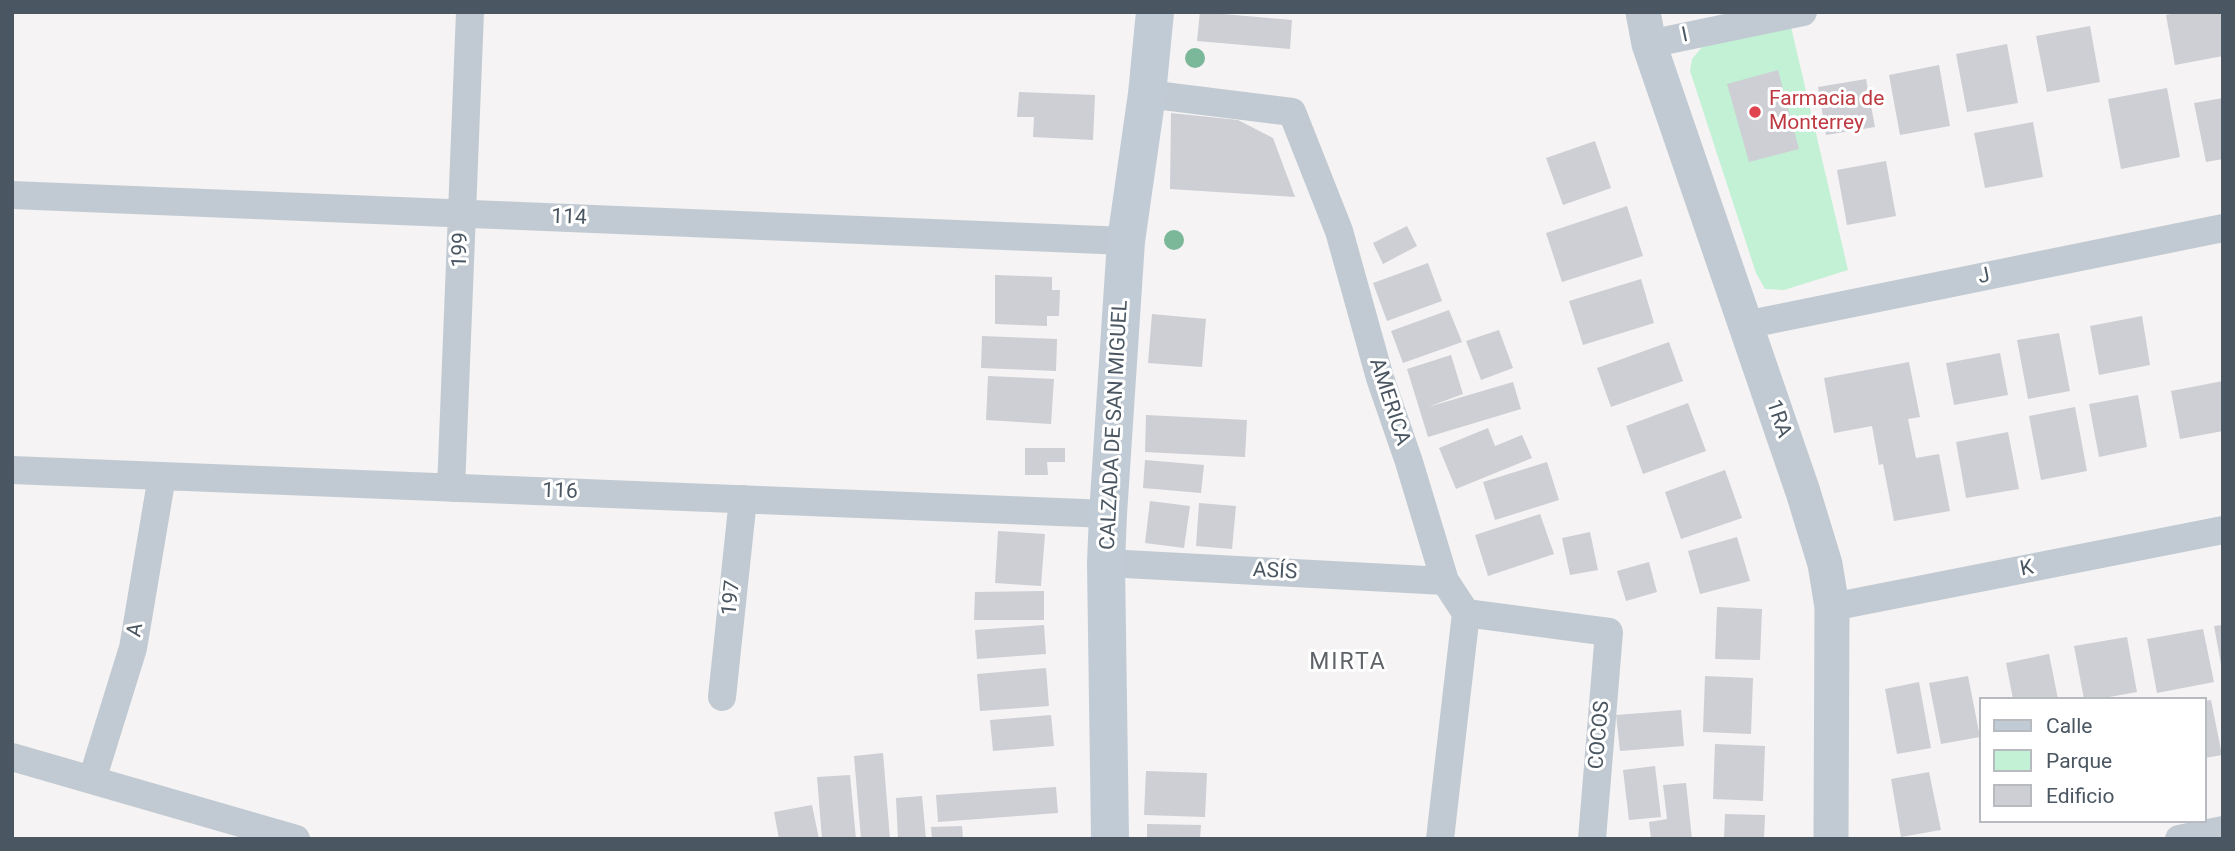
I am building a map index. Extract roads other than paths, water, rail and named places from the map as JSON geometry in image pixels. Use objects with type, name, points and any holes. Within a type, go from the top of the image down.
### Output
[{"type":"main road","name":"CALZADA DE SAN MIGUEL","points":[[1110,839],[1106,564],[1108,514],[1126,240],[1147,94],[1155,12]]},
{"type":"street","name":"199","points":[[452,488],[470,12]]},
{"type":"street","name":"I","points":[[1646,28],[1803,12]]},
{"type":"street","name":"1RA","points":[[1646,28],[1825,564],[1832,607],[1831,839]]},
{"type":"street","name":"AMERICA","points":[[1147,94],[1292,112],[1339,231],[1380,378],[1445,581],[1466,613]]},
{"type":"street","name":"114","points":[[12,195],[1126,240]]},
{"type":"street","name":"J","points":[[1745,325],[2223,228]]},
{"type":"street","name":"116","points":[[12,470],[1108,514]]},
{"type":"street","name":"A","points":[[92,780],[132,648],[162,476]]},
{"type":"street","name":"197","points":[[722,697],[743,499]]},
{"type":"street","name":"K","points":[[1832,607],[2223,530]]},
{"type":"street","name":"ASÍS","points":[[1106,564],[1445,581]]},
{"type":"street","points":[[1440,839],[1466,613]]},
{"type":"street","name":"COCOS","points":[[1466,613],[1609,632],[1592,839]]},
{"type":"street","points":[[12,757],[296,839]]},
{"type":"street","points":[[2179,839],[2223,830]]},
{"type":"place","name":"Farmacia de Monterrey","points":[[1755,112]]},
{"type":"district","name":"MIRTA","points":[[1348,663]]}]
